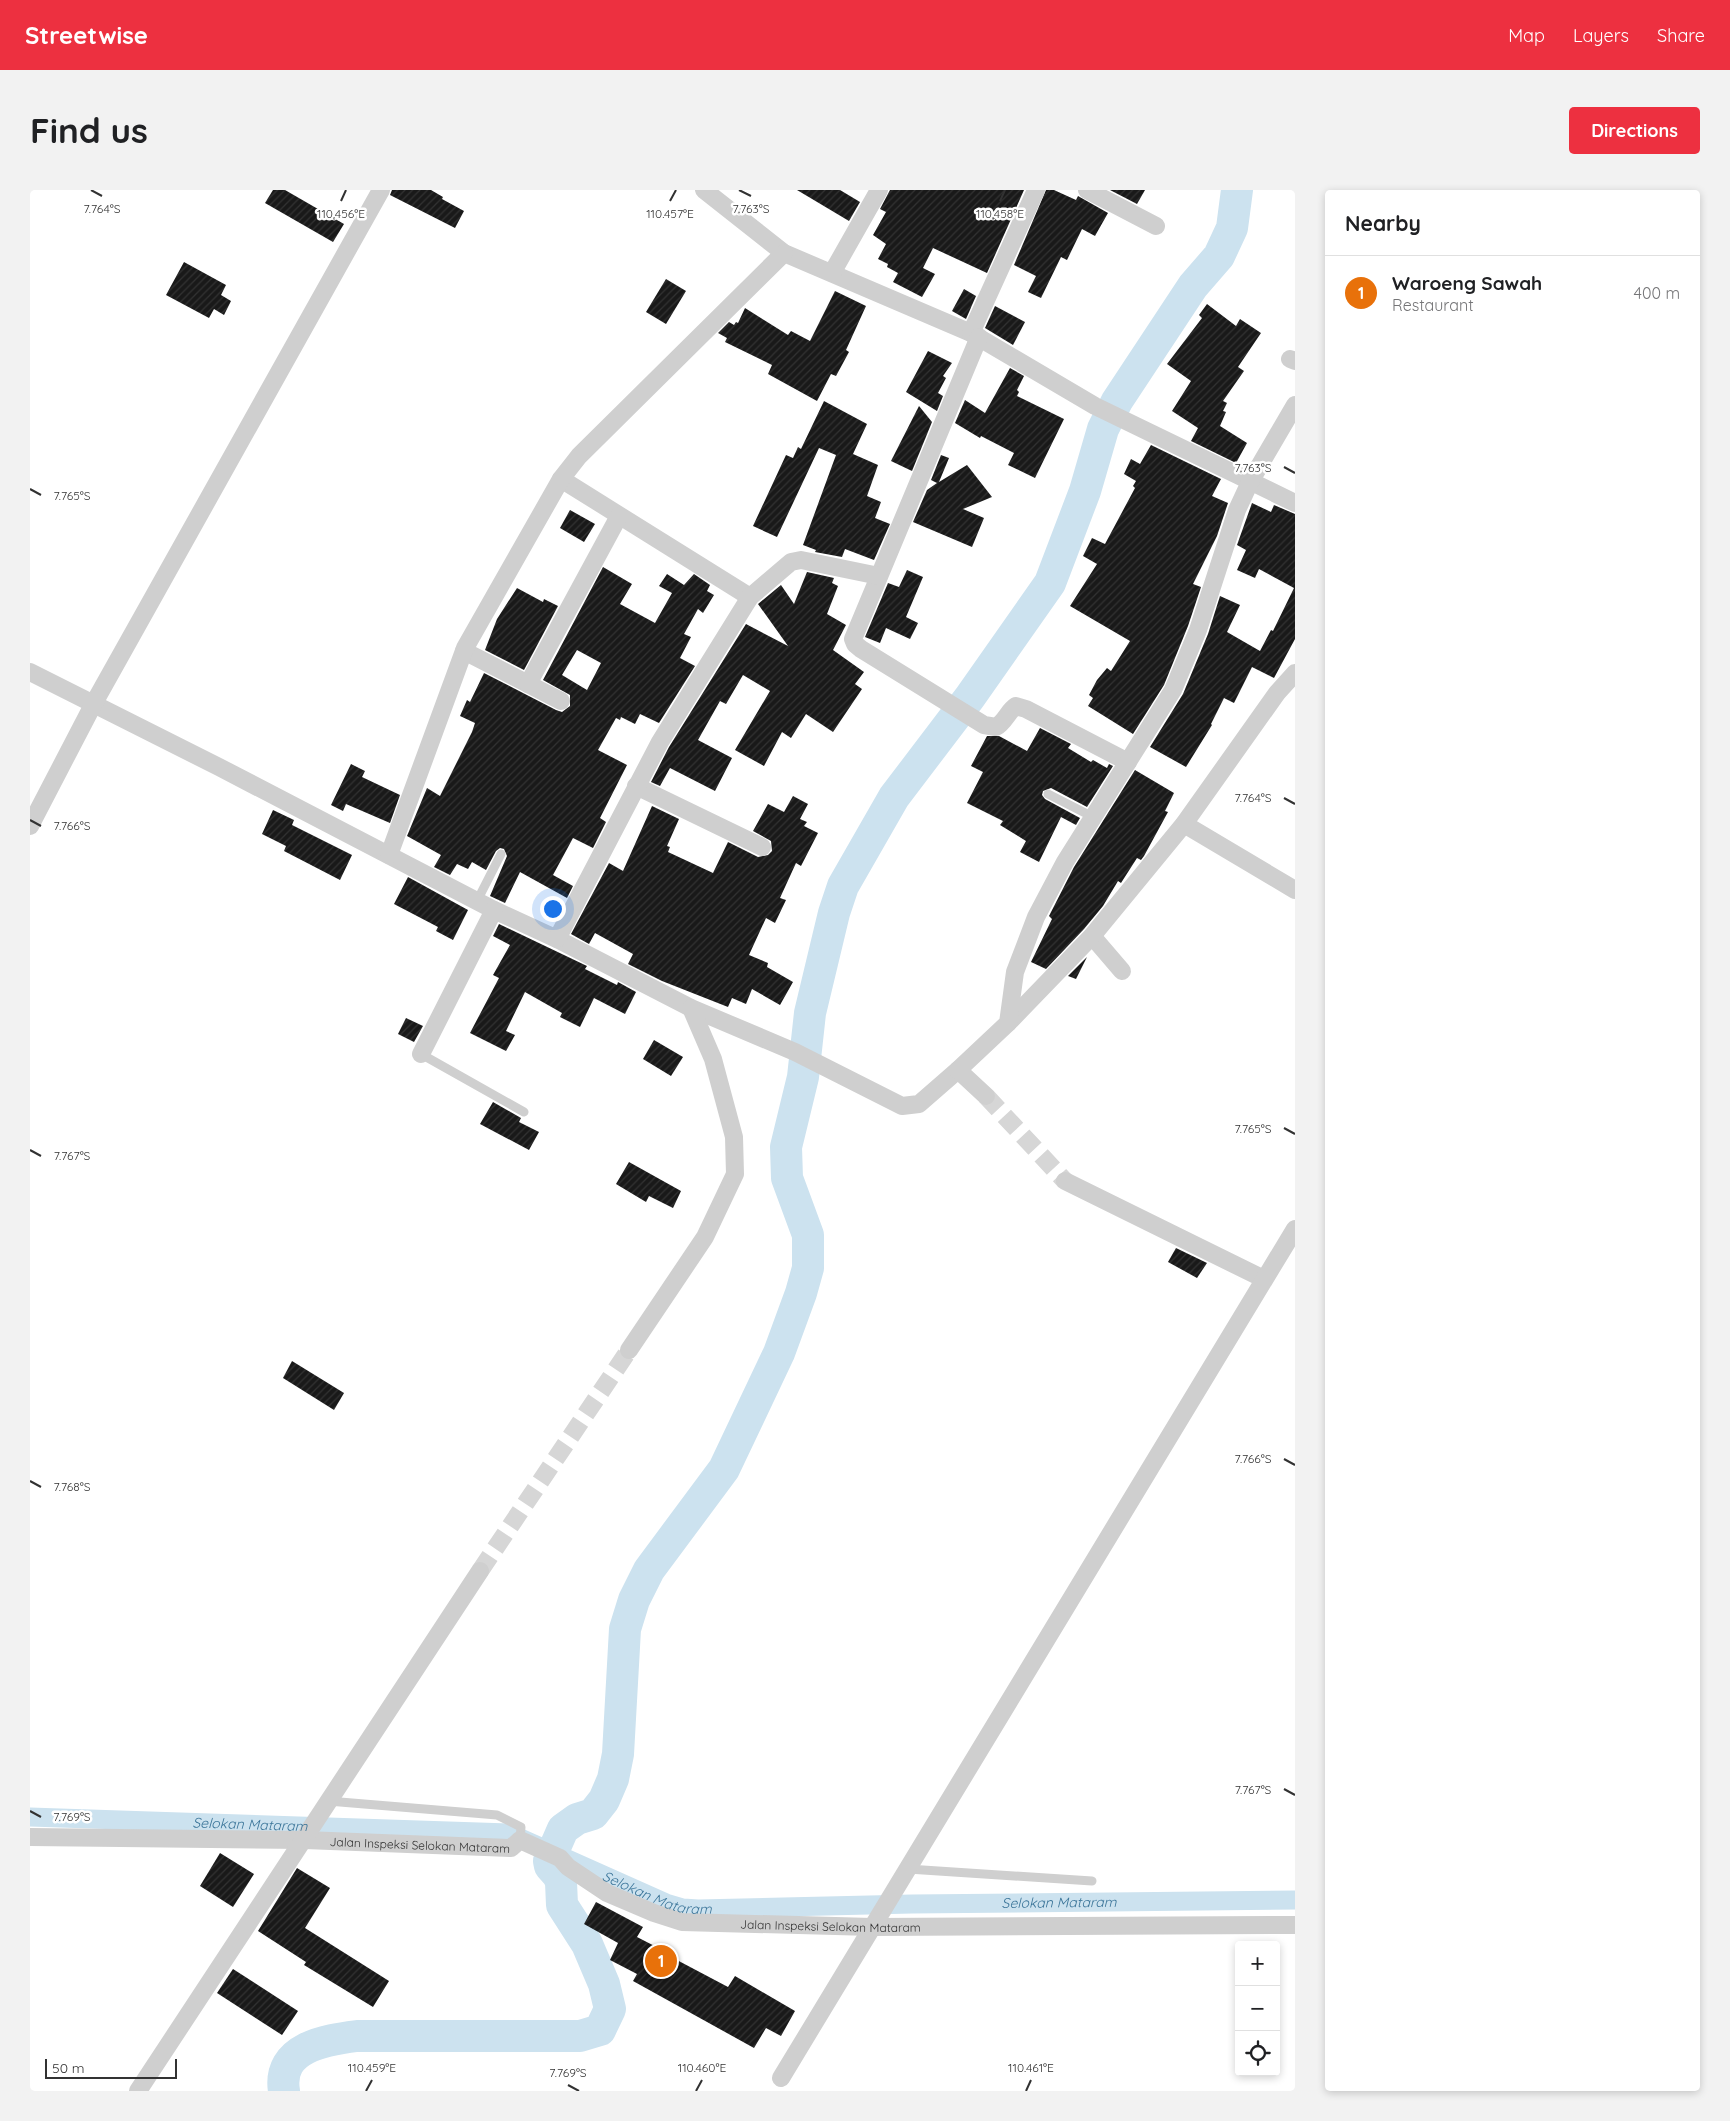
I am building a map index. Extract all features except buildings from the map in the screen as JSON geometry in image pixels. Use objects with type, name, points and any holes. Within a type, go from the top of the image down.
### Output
[{"type":"street","points":[[30,826],[94,703],[381,190]]},
{"type":"street","points":[[704,190],[784,253],[975,335],[1095,406],[1295,503]]},
{"type":"street","points":[[832,273],[879,190]]},
{"type":"street","points":[[1036,190],[854,634],[855,644],[984,725],[996,727],[1004,722],[1012,708],[1016,706],[1026,709],[1128,762]]},
{"type":"street","points":[[1087,190],[1156,226]]},
{"type":"street","points":[[389,855],[464,651],[561,480],[579,456],[784,253]]},
{"type":"street","points":[[1008,1023],[1015,972],[1036,917],[1065,862],[1173,690],[1198,630],[1238,510],[1250,482],[1295,405]]},
{"type":"street","points":[[561,480],[750,597]]},
{"type":"street","points":[[528,684],[619,516]]},
{"type":"street","points":[[557,939],[660,742],[750,597],[791,562],[801,560],[878,576]]},
{"type":"street","points":[[464,651],[561,701]]},
{"type":"street","points":[[30,672],[94,703],[494,910],[557,939],[691,1008],[795,1052],[902,1106],[919,1104],[958,1070],[1008,1023],[1092,936],[1184,824],[1277,693],[1295,673]]},
{"type":"street","points":[[636,786],[762,847]]},
{"type":"street","points":[[1184,824],[1295,890]]},
{"type":"street","points":[[421,1054],[494,910]]},
{"type":"street","points":[[1092,936],[1122,971]]},
{"type":"street","points":[[629,1350],[705,1237],[735,1174],[734,1137],[713,1059],[691,1008]]},
{"type":"street","points":[[958,1070],[986,1096]]},
{"type":"street","points":[[1064,1181],[1264,1279]]},
{"type":"street","points":[[781,2078],[1295,1229]]},
{"type":"street","points":[[138,2091],[480,1571]]},
{"type":"street","name":"Jalan Inspeksi Selokan Mataram","points":[[30,1836],[517,1838],[560,1858],[568,1867],[607,1893],[654,1913],[682,1922],[876,1920],[1295,1925]]},
{"type":"lane","points":[[1048,794],[1093,817]]},
{"type":"lane","points":[[477,901],[501,854]]},
{"type":"lane","points":[[421,1054],[524,1112]]},
{"type":"lane","points":[[323,1808],[497,1815],[517,1838]]},
{"type":"lane","points":[[906,1872],[1092,1881]]},
{"type":"waterway","points":[[284,2091],[284,2076],[288,2064],[296,2055],[306,2048],[332,2040],[357,2036],[580,2036],[600,2030],[610,2009],[604,1984],[587,1944],[562,1905],[561,1882],[550,1866],[549,1861],[563,1829],[577,1819],[593,1814],[604,1800],[613,1779],[618,1754],[625,1629],[634,1600],[649,1570],[724,1469],[779,1353],[801,1293],[808,1268],[808,1235],[787,1178],[786,1147],[803,1077],[810,1013],[834,913],[843,886],[894,797],[970,697],[1050,583],[1085,491],[1103,429],[1117,401],[1193,286],[1219,256],[1232,228],[1237,190]]},
{"type":"waterway","name":"Selokan Mataram","points":[[30,1817],[509,1833],[666,1903],[683,1908],[698,1909],[912,1904],[1295,1900]]},
{"type":"tunnel","points":[[986,1096],[1065,1181]]},
{"type":"tunnel","points":[[480,1571],[629,1350]]},
{"type":"place","name":"Waroeng Sawah","points":[[661,1961]]}]
